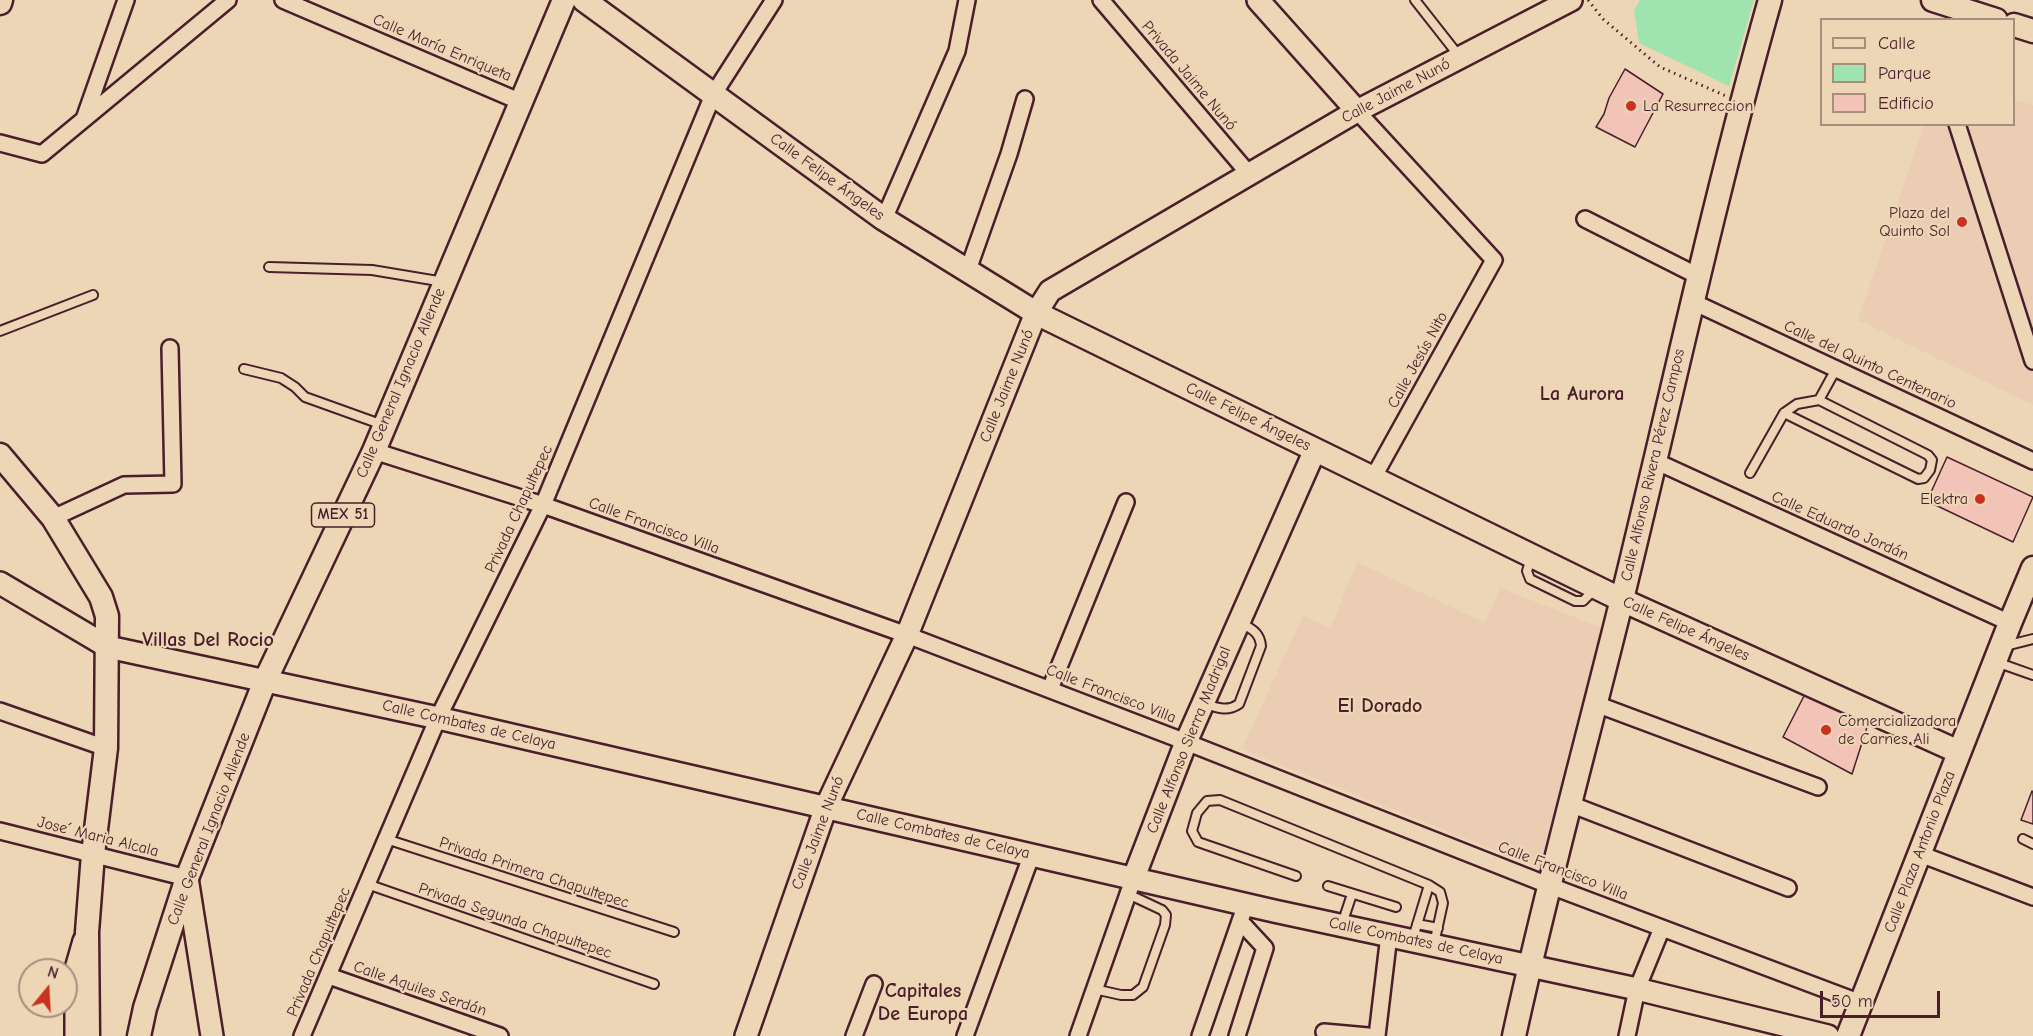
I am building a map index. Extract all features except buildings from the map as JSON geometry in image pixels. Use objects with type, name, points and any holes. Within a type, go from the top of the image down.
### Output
[{"type":"main road","name":"Calle General Ignacio Allende","points":[[140,1036],[146,1008],[187,878],[265,681],[374,451],[564,0]]},
{"type":"main road","name":"Calle Felipe Ángeles","points":[[584,0],[884,219],[1036,313],[1622,600],[1959,752]]},
{"type":"main road","name":"Calle Alfonso Rivera Pérez Campos","points":[[1515,1036],[1548,885],[1622,600],[1691,301],[1741,103],[1770,0]]},
{"type":"main road","points":[[1946,9],[1987,18]]},
{"type":"main road","points":[[2015,26],[2033,31]]},
{"type":"main road","points":[[0,455],[53,518],[101,597],[107,616],[106,748],[93,854],[87,932],[88,1036]]},
{"type":"main road","name":"Calle Plaza Antonio Plaza","points":[[1848,1036],[2033,568]]},
{"type":"street","points":[[84,119],[126,0]]},
{"type":"street","points":[[0,143],[42,154],[228,0]]},
{"type":"street","name":"Calle María Enriqueta","points":[[283,0],[521,102]]},
{"type":"street","name":"Privada Chapultepec","points":[[302,1036],[438,718],[543,506],[713,95],[774,0]]},
{"type":"street","points":[[884,219],[957,51],[967,0]]},
{"type":"street","name":"Privada Jaime Nunó","points":[[1101,0],[1249,174]]},
{"type":"street","points":[[1258,0],[1357,111]]},
{"type":"street","name":"Calle Jaime Nunó","points":[[746,1036],[826,807],[907,635],[1036,313],[1050,291],[1357,111],[1571,0]]},
{"type":"street","points":[[968,270],[1009,154],[1025,99]]},
{"type":"street","name":"Calle Jesús Nito","points":[[1357,111],[1494,260],[1373,478]]},
{"type":"street","points":[[1957,126],[2033,361]]},
{"type":"street","points":[[1585,219],[1698,276]]},
{"type":"street","name":"Calle del Quinto Centenario","points":[[1691,301],[2033,461]]},
{"type":"street","points":[[53,518],[124,485],[173,484],[170,348]]},
{"type":"street","name":"Calle Alfonso Sierra Madrigal","points":[[1078,1036],[1131,886],[1186,742],[1315,450]]},
{"type":"street","name":"Calle Francisco Villa","points":[[374,451],[543,506],[907,635],[1548,885],[1861,1003]]},
{"type":"street","name":"Calle Eduardo Jordán","points":[[1655,461],[2010,623]]},
{"type":"street","points":[[1050,689],[1126,502]]},
{"type":"street","name":"Calle Combates de Celaya","points":[[0,583],[108,647],[438,718],[1032,855],[1131,886],[1243,912],[1342,925],[1389,936],[1415,932],[1529,966],[1637,989],[1828,1036]]},
{"type":"street","points":[[1596,704],[1818,787]]},
{"type":"street","points":[[0,711],[106,748]]},
{"type":"street","points":[[1570,804],[1788,888]]},
{"type":"street","name":"Jose´ Maria Alcala","points":[[0,831],[187,878]]},
{"type":"street","points":[[1920,854],[2033,897]]},
{"type":"street","points":[[965,1036],[1032,855]]},
{"type":"street","points":[[187,878],[212,1036]]},
{"type":"street","points":[[1200,1036],[1243,912]]},
{"type":"street","points":[[1237,1036],[1264,948],[1243,912]]},
{"type":"street","points":[[1628,1036],[1637,989],[1662,928]]},
{"type":"street","points":[[76,1036],[76,969],[87,932]]},
{"type":"street","points":[[1377,1036],[1389,936]]},
{"type":"street","name":"Calle Aquiles Serdán","points":[[328,976],[500,1036]]},
{"type":"street","points":[[854,1036],[874,984]]},
{"type":"street","points":[[1324,1032],[1368,1036]]},
{"type":"lane","points":[[1415,0],[1460,58]]},
{"type":"lane","points":[[269,267],[372,270],[445,282]]},
{"type":"lane","points":[[0,332],[93,295]]},
{"type":"lane","points":[[244,369],[281,378],[305,397],[384,425]]},
{"type":"lane","points":[[1819,400],[1836,369]]},
{"type":"lane","points":[[1750,473],[1784,413],[1797,404],[1819,400],[1928,455],[1932,460],[1930,470],[1924,478],[1918,479],[1784,413]]},
{"type":"lane","points":[[1204,704],[1223,710],[1239,704],[1261,646],[1260,637],[1256,632],[1239,621]]},
{"type":"lane","points":[[1998,654],[2033,639]]},
{"type":"lane","points":[[1998,654],[2033,675]]},
{"type":"lane","points":[[1296,876],[1198,842],[1192,831],[1197,813],[1207,801],[1220,800],[1429,885],[1440,892],[1443,903],[1436,937]]},
{"type":"lane","name":"Privada Primera Chapultepec","points":[[386,839],[674,932]]},
{"type":"lane","points":[[2023,839],[2033,844]]},
{"type":"lane","name":"Privada Segunda Chapultepec","points":[[367,884],[654,984]]},
{"type":"lane","points":[[1415,932],[1429,885]]},
{"type":"lane","points":[[1094,989],[1133,995],[1143,987],[1165,925],[1166,915],[1131,886]]},
{"type":"lane","points":[[1328,886],[1396,907]]},
{"type":"lane","points":[[1342,925],[1352,894]]},
{"type":"path","points":[[1588,0],[1603,19],[1660,68],[1741,103]]},
{"type":"shaded area","name":"Plaza del Quinto Sol","points":[[2015,99],[2033,105],[2033,405],[1858,320],[1924,126],[2015,126]]},
{"type":"shaded area","points":[[1357,562],[1485,623],[1500,588],[1607,630],[1547,871],[1242,749],[1303,616],[1331,628]]},
{"type":"green space","points":[[1640,0],[1754,0],[1729,86],[1639,43],[1634,10]]},
{"type":"place","name":"La Resurreccion","points":[[1631,106]]},
{"type":"place","name":"Plaza del Quinto Sol","points":[[1962,222]]},
{"type":"place","name":"Elektra","points":[[1980,499]]},
{"type":"place","name":"Comercializadora de Carnes Ali","points":[[1826,730]]},
{"type":"district","name":"La Aurora","points":[[1582,394]]},
{"type":"district","name":"Villas Del Rocio","points":[[208,640]]},
{"type":"district","name":"El Dorado","points":[[1380,706]]},
{"type":"district","name":"Capitales De Europa","points":[[923,1002]]}]
